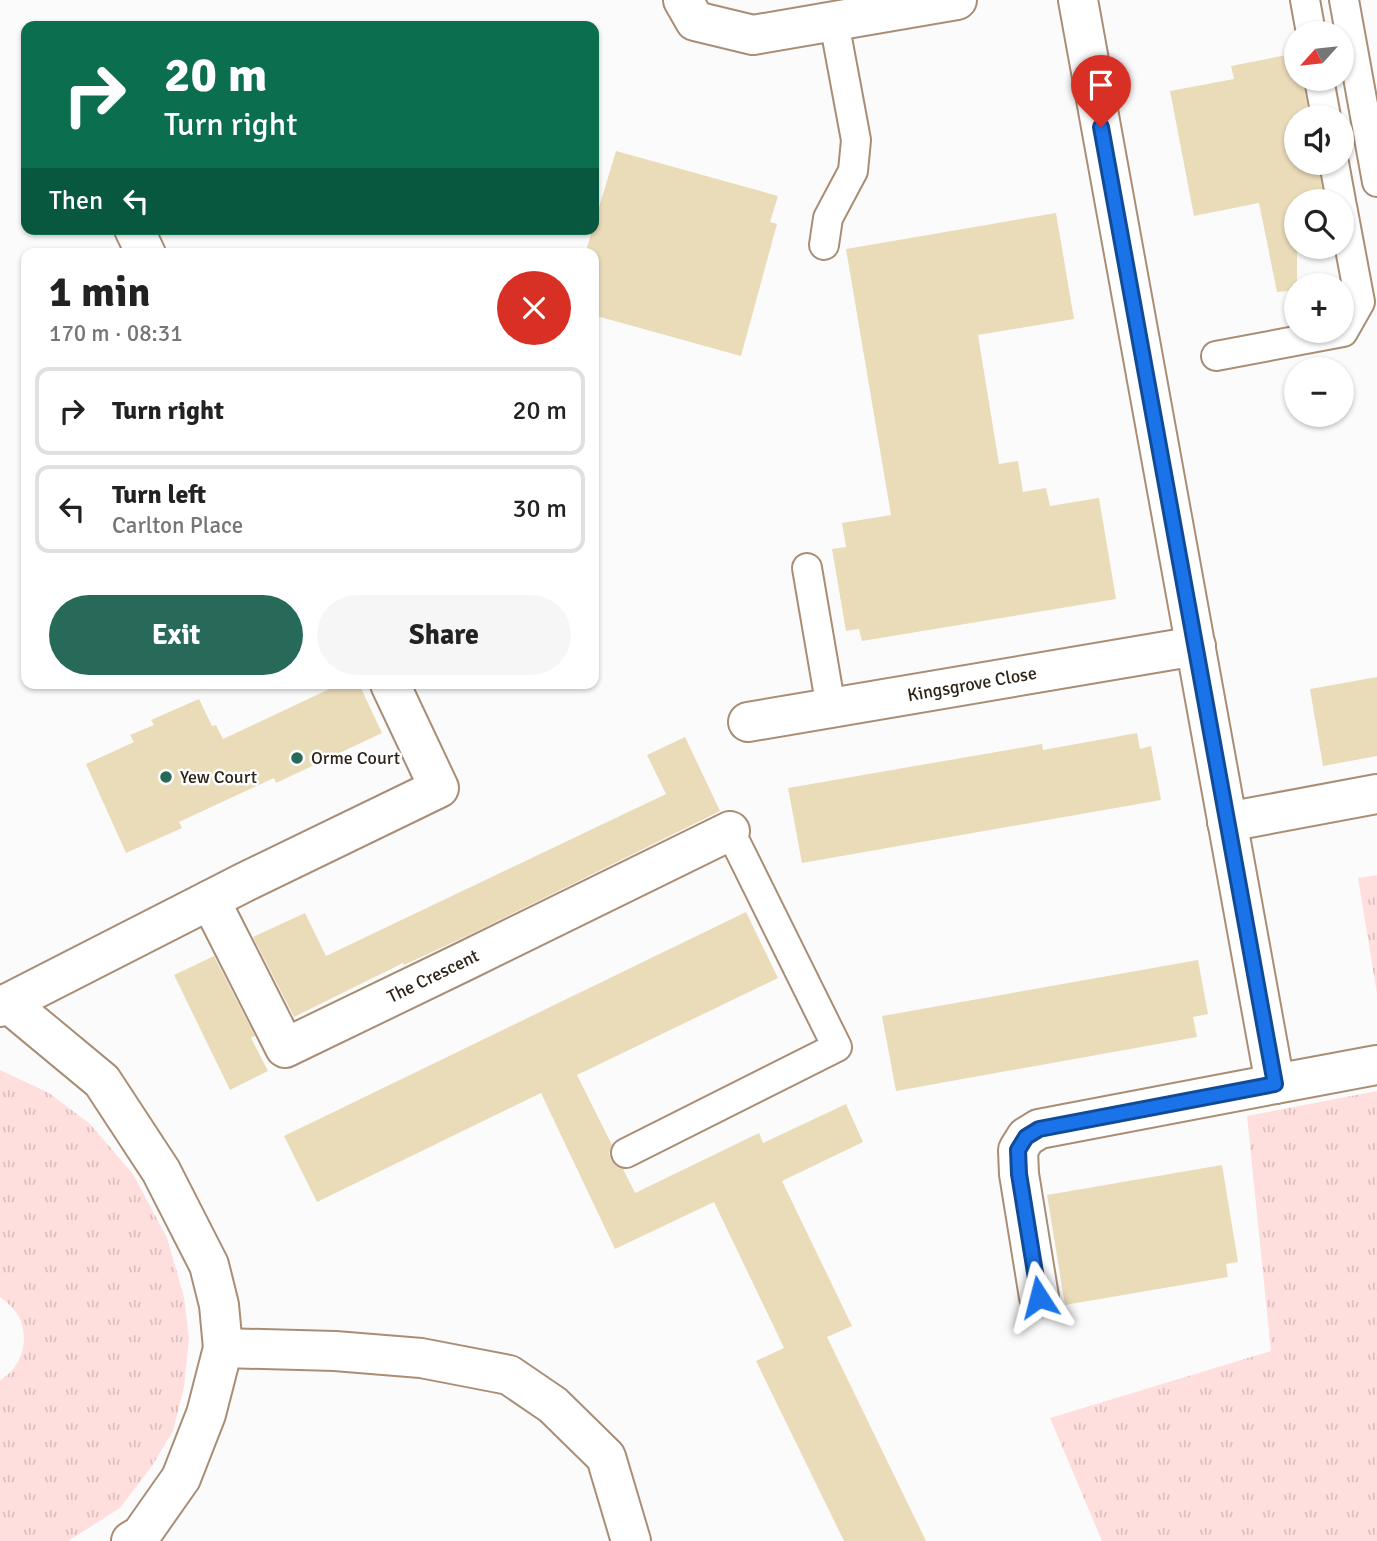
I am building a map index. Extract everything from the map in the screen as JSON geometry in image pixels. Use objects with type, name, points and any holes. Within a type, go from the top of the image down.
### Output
[{"type":"street","points":[[683,0],[695,21],[753,35],[957,0]]},
{"type":"street","points":[[1078,0],[1275,1084]]},
{"type":"street","name":"Kingsgrove Close","points":[[748,722],[1196,646]]},
{"type":"street","points":[[131,1541],[141,1535],[181,1478],[206,1414],[223,1348],[219,1305],[209,1265],[161,1171],[102,1081],[4,1005],[439,788],[392,689]]},
{"type":"street","points":[[1227,822],[1377,794]]},
{"type":"street","name":"The Crescent","points":[[210,900],[285,1048],[730,831]]},
{"type":"street","points":[[1039,1297],[1019,1174],[1018,1150],[1026,1137],[1039,1129],[1377,1065]]},
{"type":"street","points":[[223,1348],[335,1350],[421,1358],[509,1375],[553,1405],[606,1457],[631,1541]]},
{"type":"lane","points":[[1305,0],[1309,21]]},
{"type":"lane","points":[[1344,0],[1377,182]]},
{"type":"lane","points":[[824,245],[828,218],[853,171],[856,140],[834,22]]},
{"type":"lane","points":[[1216,356],[1343,332],[1360,302],[1352,259]]},
{"type":"lane","points":[[807,568],[831,708]]},
{"type":"lane","points":[[626,1153],[837,1047],[730,831]]},
{"type":"green space","points":[[1377,875],[1377,994],[1358,878]]},
{"type":"green space","points":[[0,1070],[49,1093],[90,1124],[133,1174],[167,1238],[184,1297],[189,1338],[184,1387],[173,1431],[152,1466],[120,1508],[68,1541],[0,1541],[0,1380],[8,1375],[19,1361],[24,1334],[17,1314],[0,1297]]},
{"type":"green space","points":[[1377,1091],[1377,1541],[1102,1541],[1050,1418],[1271,1351],[1247,1116]]},
{"type":"building","points":[[1284,56],[1284,91],[1305,91],[1307,105],[1284,105],[1284,175],[1320,175],[1322,189],[1284,189],[1284,259],[1297,259],[1297,273],[1284,273],[1284,291],[1277,292],[1259,203],[1194,216],[1170,91],[1234,79],[1231,66]]},
{"type":"building","points":[[616,151],[778,196],[770,222],[777,224],[741,356],[599,317],[599,248],[587,248],[591,235],[599,235],[599,207]]},
{"type":"building","points":[[1056,213],[1074,319],[978,335],[999,464],[1018,461],[1023,492],[1046,488],[1050,506],[1099,498],[1116,599],[862,641],[859,629],[846,631],[832,549],[846,547],[842,523],[891,515],[846,249]]},
{"type":"building","points":[[1377,677],[1377,756],[1323,766],[1310,689]]},
{"type":"building","name":"Yew Court","points":[[329,689],[361,689],[382,733],[276,783],[274,778],[179,822],[182,828],[126,853],[86,764],[134,742],[130,735],[154,725],[151,720],[199,699],[212,726],[216,725],[223,739]]},
{"type":"building","points":[[1137,733],[1140,749],[1151,746],[1161,800],[802,863],[788,788],[1042,744],[1043,750]]},
{"type":"building","points":[[685,737],[720,811],[471,934],[404,965],[403,963],[294,1017],[253,937],[305,913],[326,956],[666,794],[647,755]]},
{"type":"building","points":[[746,912],[778,978],[577,1075],[612,1145],[609,1153],[611,1160],[623,1169],[635,1193],[759,1133],[763,1143],[846,1104],[863,1142],[782,1181],[852,1326],[827,1337],[926,1541],[844,1541],[756,1361],[784,1348],[714,1202],[615,1249],[541,1093],[317,1202],[284,1136]]},
{"type":"building","points":[[214,956],[255,1036],[251,1038],[268,1071],[230,1090],[174,975]]},
{"type":"building","points":[[1198,960],[1208,1014],[1193,1017],[1197,1037],[896,1091],[882,1016]]},
{"type":"building","points":[[1222,1165],[1238,1262],[1226,1264],[1228,1277],[1065,1305],[1047,1195]]},
{"type":"place","name":"Orme Court","points":[[297,758]]},
{"type":"place","name":"Yew Court","points":[[166,777]]},
{"type":"route","points":[[1039,1297],[1019,1174],[1018,1150],[1026,1137],[1039,1129],[1275,1084],[1101,127]]}]
